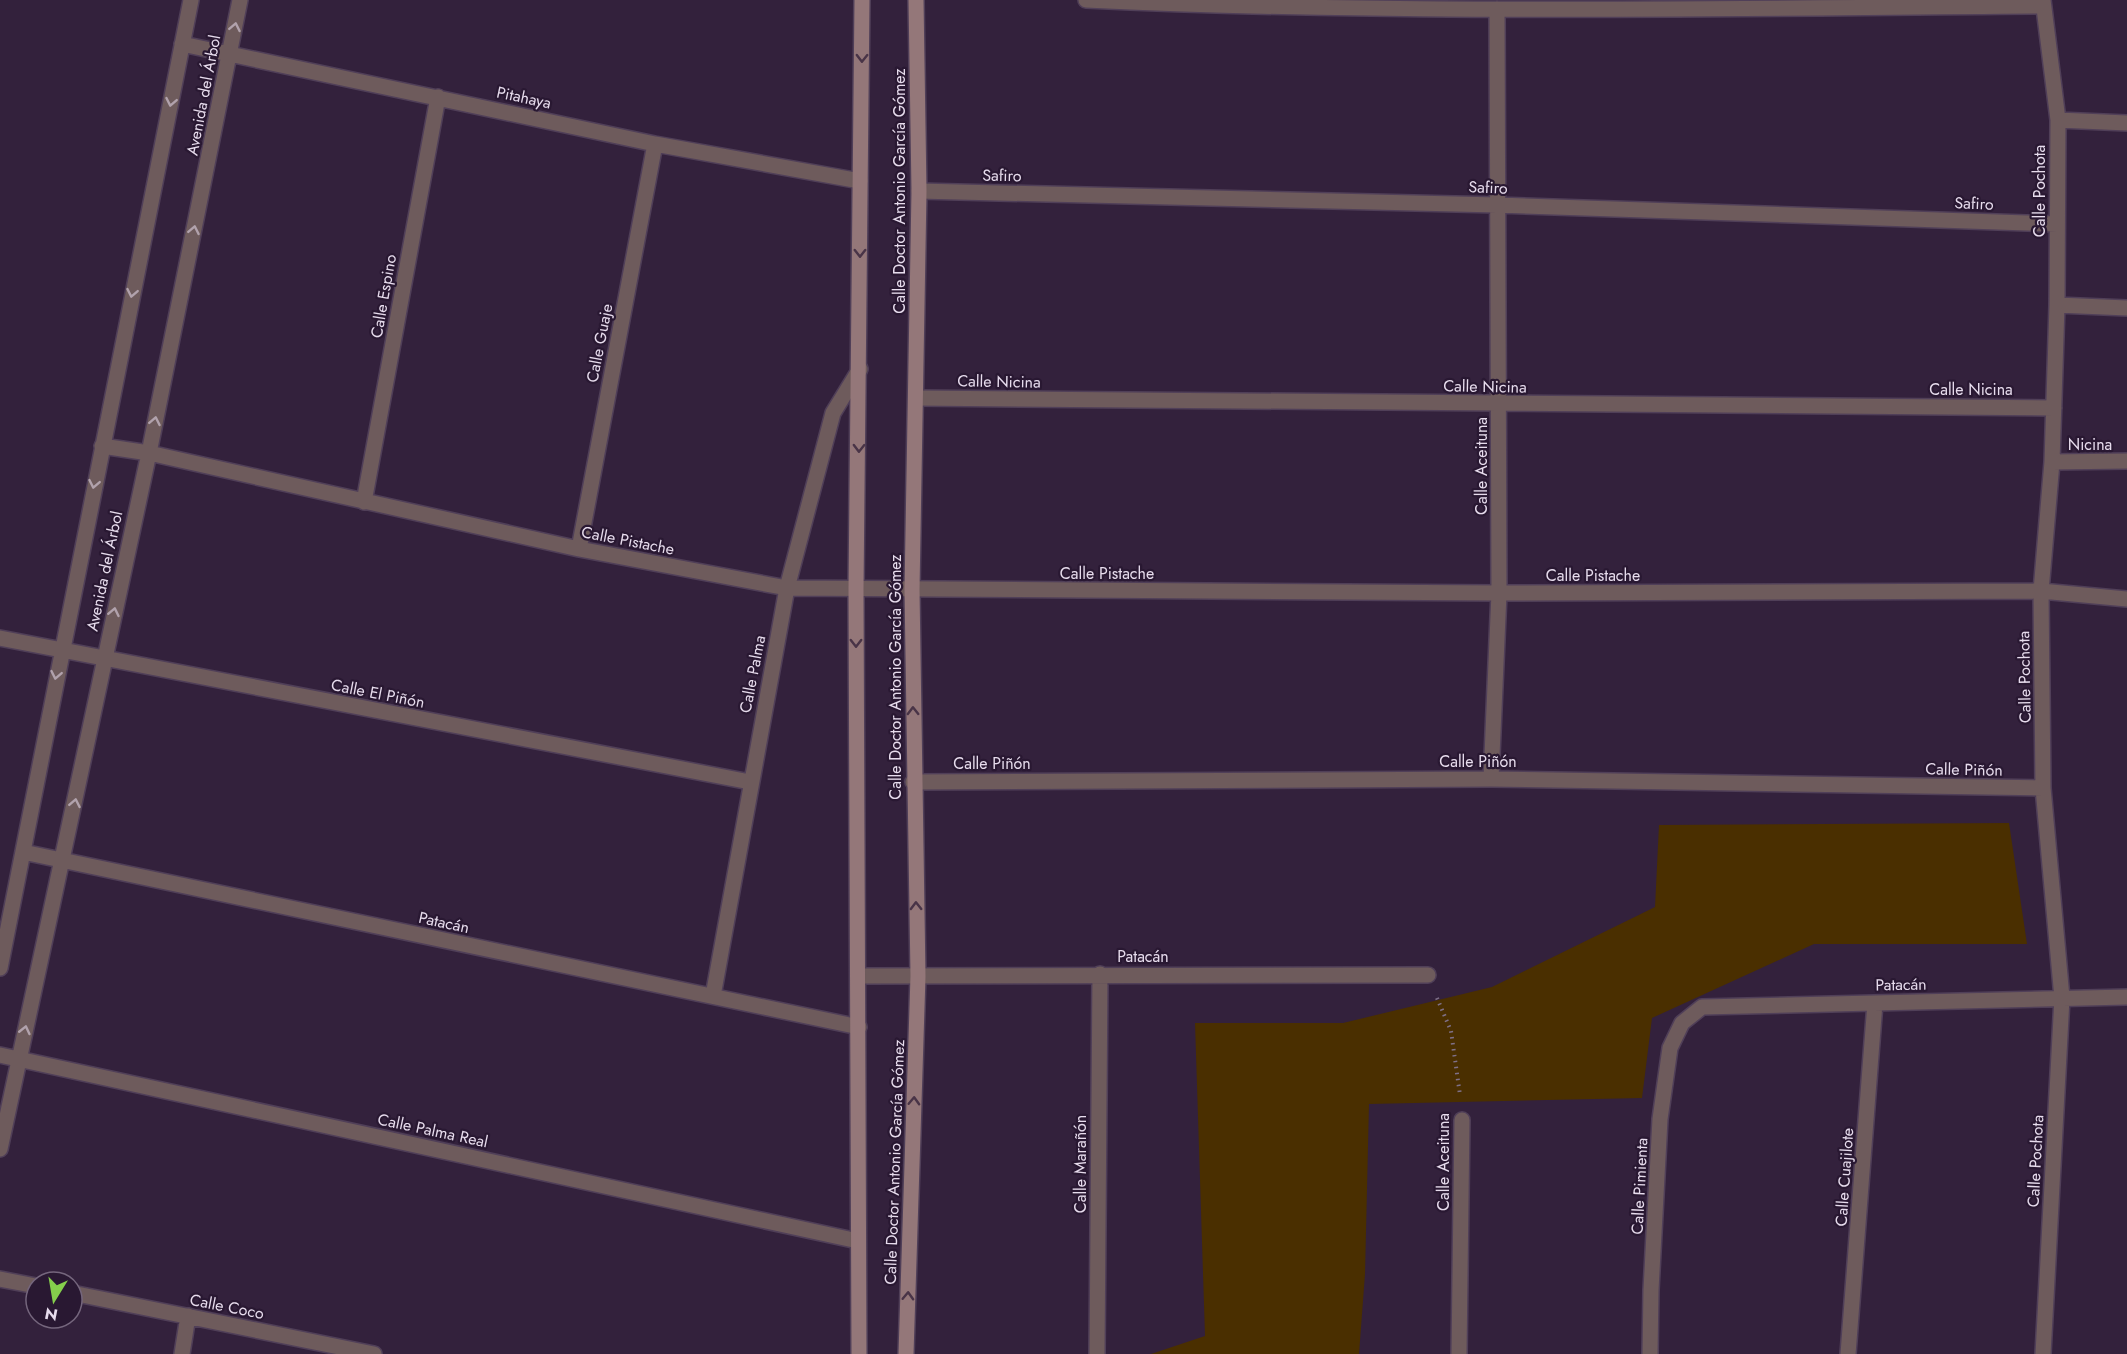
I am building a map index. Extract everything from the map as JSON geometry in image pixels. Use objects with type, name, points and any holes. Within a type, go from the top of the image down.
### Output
[{"type":"street","name":"Avenida del Árbol","points":[[0,968],[191,0]]},
{"type":"street","name":"Avenida del Árbol","points":[[0,1149],[63,860],[103,659],[149,453],[240,0]]},
{"type":"street","name":"Calle Doctor Antonio García Gómez","points":[[860,1354],[856,589],[862,0]]},
{"type":"street","name":"Calle Doctor Antonio García Gómez","points":[[906,1354],[918,976],[913,782],[912,590],[919,191],[916,0]]},
{"type":"street","points":[[1086,0],[1203,5],[1497,9],[2043,3]]},
{"type":"street","name":"Calle Pochota","points":[[2043,3],[2058,120],[2054,408],[2052,462],[2041,591],[2043,788],[2062,998],[2043,1354]]},
{"type":"street","name":"Calle Aceituna","points":[[1491,779],[1499,593],[1497,9]]},
{"type":"street","name":"Pitahaya","points":[[182,44],[655,144],[860,181]]},
{"type":"street","name":"Calle Espino","points":[[364,502],[438,97]]},
{"type":"street","points":[[2058,120],[2127,123]]},
{"type":"street","name":"Calle Guaje","points":[[579,549],[655,144]]},
{"type":"street","name":"Safiro","points":[[919,191],[1497,205],[2057,224]]},
{"type":"street","points":[[2057,305],[2127,308]]},
{"type":"street","name":"Calle Palma","points":[[713,996],[787,588],[833,413],[860,369]]},
{"type":"street","name":"Calle Nicina","points":[[916,398],[1498,405],[2054,408]]},
{"type":"street","name":"Calle Pistache","points":[[102,446],[149,453],[579,549],[787,588],[1499,593],[2041,591],[2127,599]]},
{"type":"street","name":"Nicina","points":[[2052,462],[2127,461]]},
{"type":"street","name":"Calle El Piñón","points":[[0,638],[750,782]]},
{"type":"street","name":"Calle Piñón","points":[[913,782],[1491,779],[2043,788]]},
{"type":"street","name":"Patacán","points":[[22,852],[859,1026]]},
{"type":"street","name":"Calle Marañón","points":[[1097,1354],[1100,974]]},
{"type":"street","name":"Patacán","points":[[859,976],[1428,975]]},
{"type":"street","name":"Patacán","points":[[1682,1023],[1702,1007],[2127,997]]},
{"type":"street","name":"Calle Cuajilote","points":[[1848,1354],[1875,1003]]},
{"type":"street","name":"Calle Pimienta","points":[[1650,1354],[1660,1119],[1670,1048],[1682,1023]]},
{"type":"street","name":"Calle Palma Real","points":[[0,1054],[858,1241]]},
{"type":"street","name":"Calle Aceituna","points":[[1459,1354],[1462,1120]]},
{"type":"street","points":[[0,1279],[24,1284]]},
{"type":"street","name":"Calle Coco","points":[[84,1295],[374,1354]]},
{"type":"street","points":[[182,1354],[188,1316]]},
{"type":"path","name":"Calle Aceituna","points":[[1428,975],[1451,1031],[1462,1120]]},
{"type":"shaded area","points":[[2009,823],[2027,944],[1814,944],[1652,1018],[1642,1098],[1369,1104],[1365,1274],[1359,1354],[1151,1354],[1205,1336],[1195,1023],[1343,1023],[1492,987],[1655,907],[1659,825]]}]
